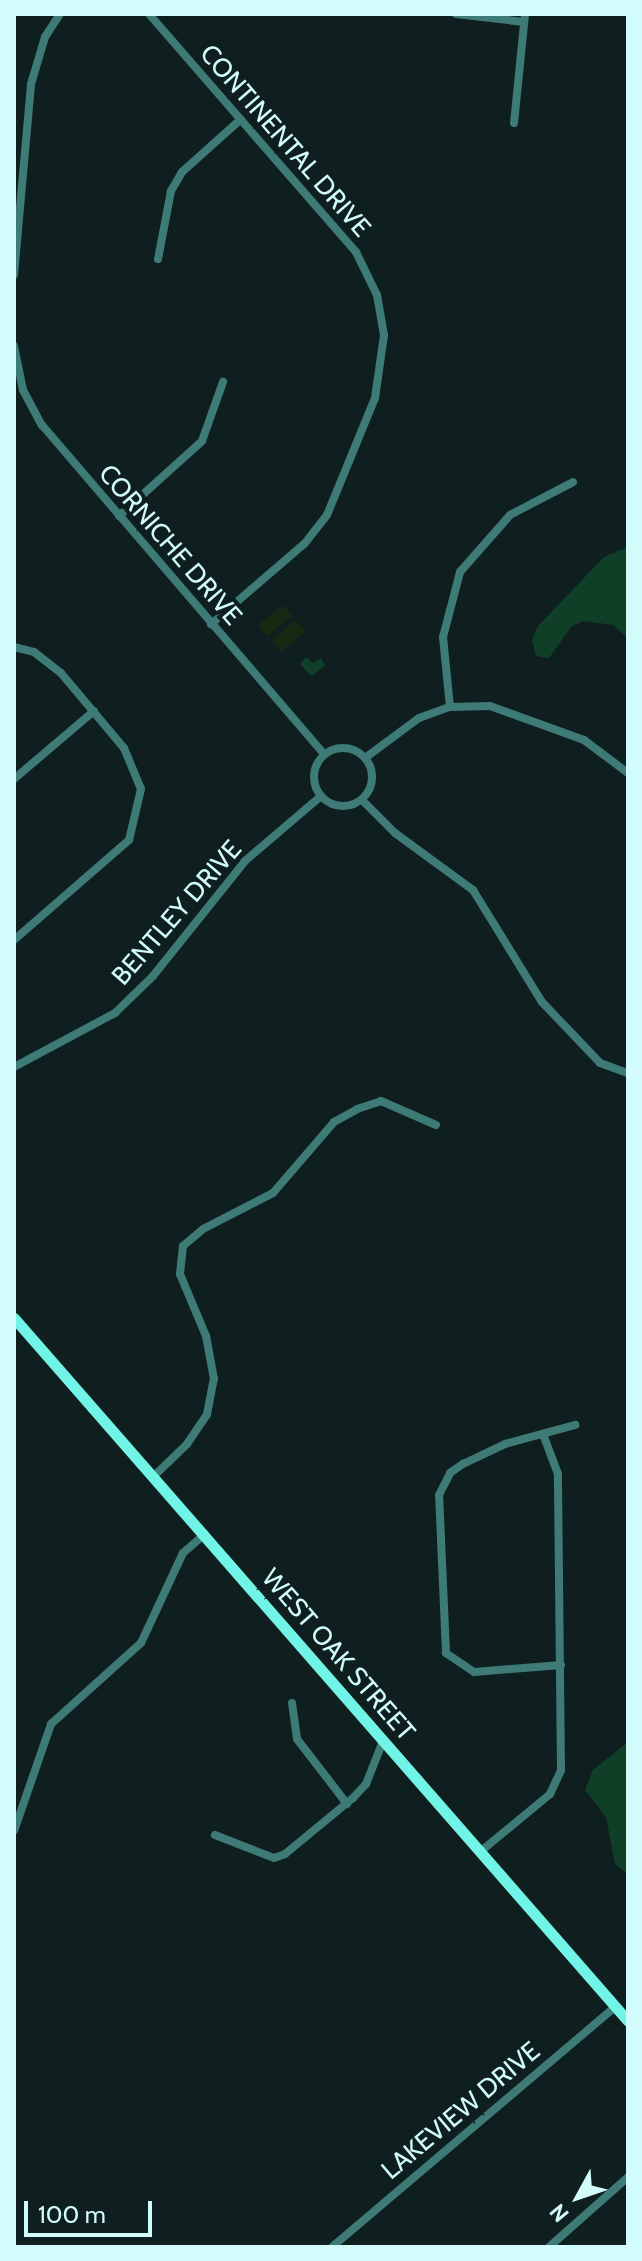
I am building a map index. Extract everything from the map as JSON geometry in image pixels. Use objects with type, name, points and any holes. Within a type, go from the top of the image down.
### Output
[{"type":"main road","name":"WEST OAK STREET","points":[[14,1318],[628,2021]]},
{"type":"street","points":[[14,275],[31,84],[45,37],[60,14]]},
{"type":"street","name":"CONTINENTAL DRIVE","points":[[149,14],[356,252],[377,295],[384,356],[375,398],[327,515],[304,544],[211,624]]},
{"type":"street","points":[[456,14],[525,18],[514,123]]},
{"type":"street","points":[[158,259],[171,191],[182,172],[241,119]]},
{"type":"street","name":"CORNICHE DRIVE","points":[[14,346],[23,390],[42,425],[324,754]]},
{"type":"street","points":[[119,516],[202,441],[223,382]]},
{"type":"street","points":[[450,707],[443,637],[460,572],[510,515],[573,482]]},
{"type":"street","points":[[14,647],[48,661],[94,711],[138,772],[136,825],[117,853],[14,940]]},
{"type":"street","points":[[365,758],[410,723],[450,707],[518,712],[584,740],[628,773]]},
{"type":"street","points":[[14,779],[94,711]]},
{"type":"street","points":[[345,748],[365,758],[373,783],[362,800],[341,807],[321,796],[314,777],[324,754],[345,748]]},
{"type":"street","name":"BENTLEY DRIVE","points":[[14,1067],[115,1013],[153,976],[245,861],[321,796]]},
{"type":"street","points":[[362,800],[395,833],[473,890],[490,909],[542,1002],[600,1063],[628,1073]]},
{"type":"street","points":[[153,1477],[187,1444],[207,1414],[214,1379],[206,1336],[180,1274],[183,1246],[203,1229],[273,1193],[334,1122],[357,1109],[381,1101],[436,1125]]},
{"type":"street","points":[[561,1665],[474,1672],[454,1663],[443,1642],[439,1495],[444,1482],[477,1457],[575,1425]]},
{"type":"street","points":[[480,1852],[558,1781],[561,1665],[558,1474],[543,1434]]},
{"type":"street","points":[[14,1831],[51,1724],[141,1643],[183,1553],[205,1534]]},
{"type":"street","points":[[292,1703],[297,1739],[347,1804]]},
{"type":"street","points":[[215,1835],[274,1858],[285,1854],[347,1804],[366,1784],[383,1741]]},
{"type":"street","name":"LAKEVIEW DRIVE","points":[[332,2247],[616,2006]]},
{"type":"street","points":[[549,2247],[628,2177]]},
{"type":"shaded area","points":[[628,547],[628,638],[613,625],[583,621],[571,627],[549,658],[536,656],[532,640],[538,626],[604,557]]},
{"type":"shaded area","points":[[283,605],[292,616],[267,636],[258,625]]},
{"type":"shaded area","points":[[295,620],[305,631],[282,652],[272,641]]},
{"type":"shaded area","points":[[306,657],[313,663],[321,658],[325,666],[311,676],[300,664]]},
{"type":"shaded area","points":[[628,1742],[628,1875],[615,1864],[606,1817],[585,1790],[593,1770]]}]
